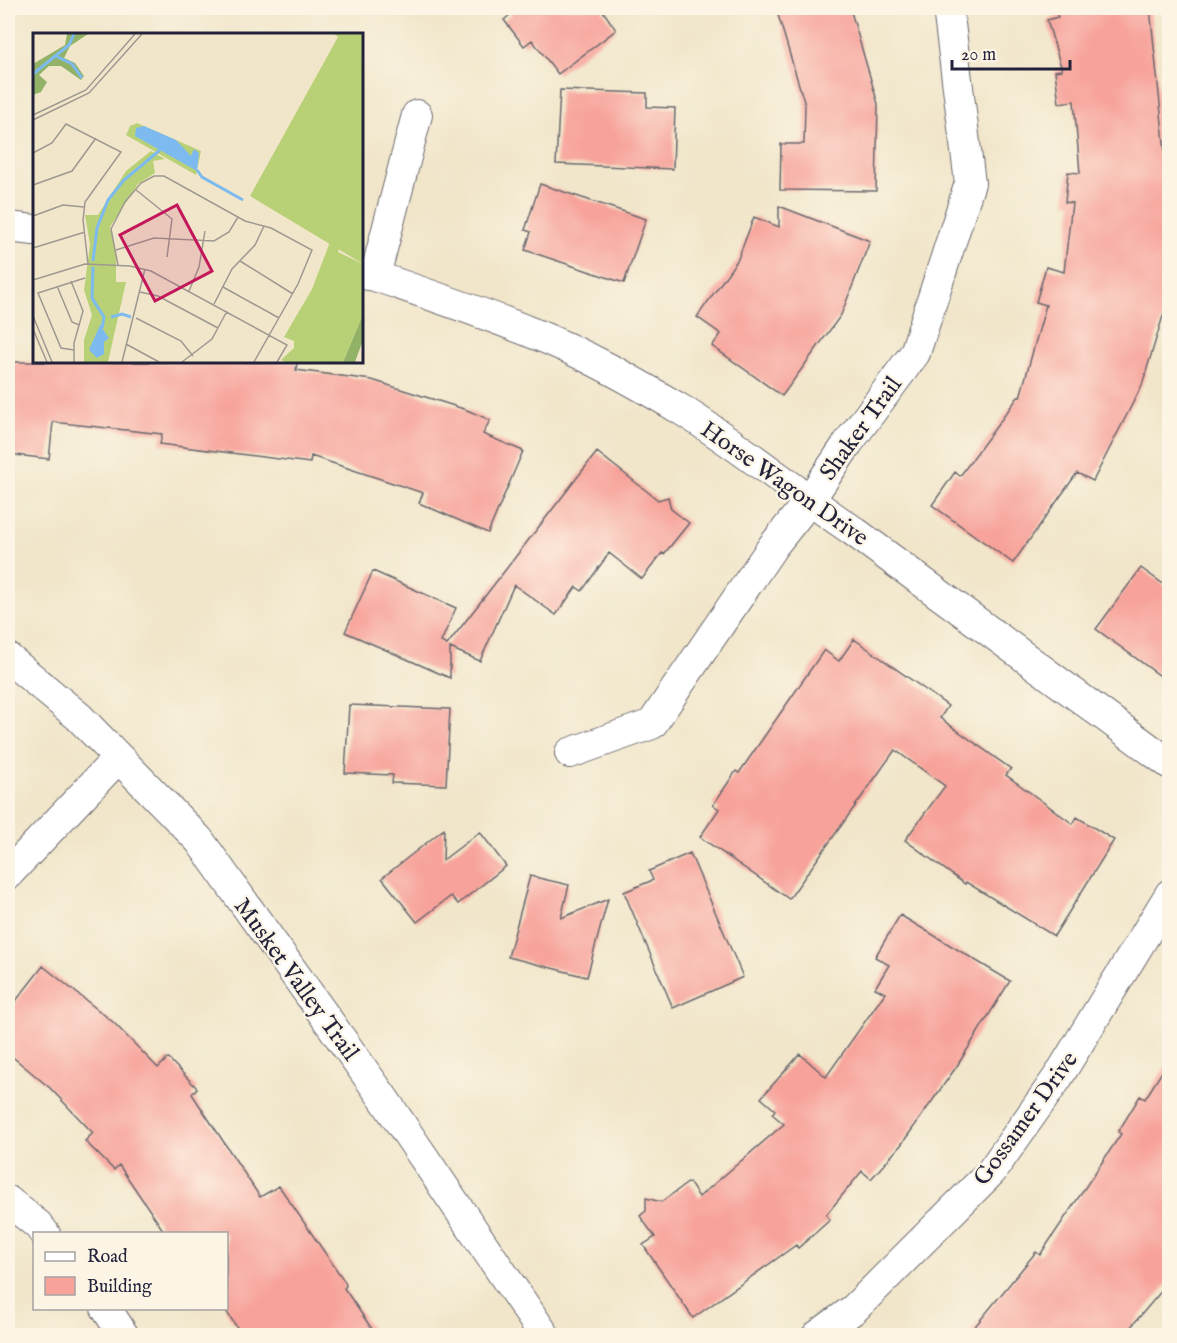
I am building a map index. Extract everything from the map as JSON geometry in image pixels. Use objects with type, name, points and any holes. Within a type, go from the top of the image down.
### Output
[{"type":"street","name":"Shaker Trail","points":[[570,753],[652,724],[773,546],[915,353],[970,183],[948,8]]},
{"type":"street","points":[[368,275],[417,116]]},
{"type":"street","points":[[8,227],[33,230]]},
{"type":"street","name":"Horse Wagon Drive","points":[[368,275],[531,332],[600,365],[681,409],[763,464],[808,501],[852,530],[1170,764]]},
{"type":"street","name":"Musket Valley Trail","points":[[8,658],[79,717],[199,840],[384,1099],[546,1335]]},
{"type":"street","points":[[8,874],[118,758]]},
{"type":"street","name":"Gossamer Drive","points":[[817,1335],[854,1309],[991,1172],[1058,1077],[1170,894]]},
{"type":"street","points":[[8,1201],[44,1232]]},
{"type":"street","points":[[107,1310],[124,1335]]},
{"type":"building","points":[[508,8],[601,8],[616,30],[558,74],[532,40],[524,46],[504,20],[512,13]]},
{"type":"building","points":[[776,8],[850,8],[878,104],[876,191],[780,190],[781,144],[804,144],[805,105]]},
{"type":"building","points":[[1054,8],[1150,8],[1168,181],[1170,181],[1170,293],[1142,385],[1093,481],[1077,473],[1013,563],[932,505],[955,472],[960,476],[1020,397],[1046,305],[1036,302],[1046,267],[1064,272],[1072,203],[1065,202],[1068,172],[1080,173],[1074,101],[1059,103],[1055,71],[1062,70],[1047,20],[1058,17]]},
{"type":"building","points":[[560,90],[647,93],[647,107],[675,108],[673,169],[556,164]]},
{"type":"building","points":[[540,184],[646,219],[624,283],[525,250],[531,232],[525,230]]},
{"type":"building","points":[[779,206],[870,241],[841,315],[782,396],[712,346],[721,334],[697,317],[738,259],[754,217],[779,227]]},
{"type":"building","points":[[8,362],[297,363],[296,370],[372,380],[467,410],[490,420],[483,434],[523,451],[488,533],[419,503],[423,493],[311,456],[310,463],[160,444],[162,434],[53,422],[49,459],[8,454]]},
{"type":"building","points":[[597,452],[658,500],[668,497],[671,509],[689,523],[642,579],[609,553],[582,591],[576,587],[556,615],[514,585],[480,661],[450,648],[450,678],[345,632],[373,571],[456,608],[441,642],[447,645]]},
{"type":"building","points":[[1141,568],[1170,589],[1170,683],[1096,629]]},
{"type":"building","points":[[854,639],[948,706],[940,718],[1011,769],[1006,775],[1073,824],[1077,817],[1114,840],[1054,936],[966,882],[965,884],[905,840],[945,786],[895,750],[789,899],[700,837],[719,809],[713,805],[736,771],[739,773],[824,650],[839,661]]},
{"type":"building","points":[[349,705],[450,709],[446,785],[392,783],[393,775],[345,773]]},
{"type":"building","points":[[444,829],[443,860],[480,832],[506,866],[458,904],[451,896],[417,922],[382,878]]},
{"type":"building","points":[[690,853],[743,977],[673,1008],[624,892],[653,880],[649,871]]},
{"type":"building","points":[[530,876],[569,885],[561,918],[608,899],[587,977],[508,957]]},
{"type":"building","points":[[900,915],[1010,981],[957,1066],[901,1145],[871,1179],[862,1171],[826,1215],[830,1220],[798,1248],[796,1245],[693,1318],[643,1245],[655,1237],[640,1216],[646,1211],[646,1198],[661,1202],[689,1182],[699,1197],[784,1124],[772,1114],[775,1110],[761,1098],[800,1054],[826,1077],[885,993],[875,988],[889,965],[875,957]]},
{"type":"building","points":[[43,966],[113,1022],[158,1068],[168,1058],[197,1088],[192,1094],[260,1197],[279,1186],[345,1282],[344,1288],[376,1335],[242,1335],[226,1311],[228,1310],[228,1232],[164,1232],[119,1165],[114,1170],[85,1141],[93,1133],[50,1088],[8,1053],[8,1011]]},
{"type":"building","points":[[1170,1059],[1170,1281],[1124,1335],[968,1335],[1036,1252],[1040,1255],[1121,1134],[1118,1132],[1140,1096],[1145,1099]]}]
